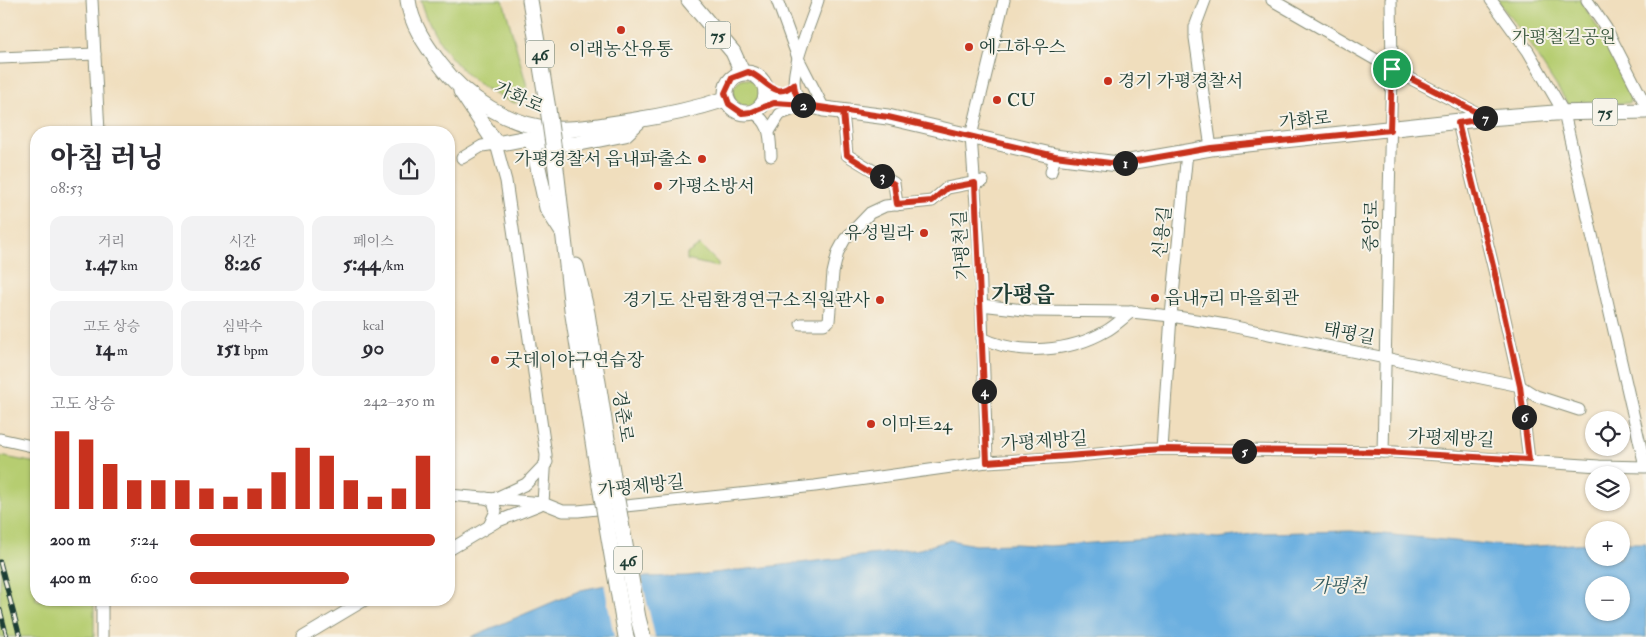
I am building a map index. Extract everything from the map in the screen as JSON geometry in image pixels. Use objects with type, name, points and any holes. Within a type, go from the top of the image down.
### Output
[{"type":"main road","name":"가화로","points":[[408,0],[420,35],[454,82],[491,108],[520,122],[538,127],[568,130],[699,108],[726,99]]},
{"type":"main road","name":"경춘로","points":[[530,0],[562,201],[587,313],[622,622],[626,637]]},
{"type":"main road","name":"75","points":[[689,0],[733,52],[742,72]]},
{"type":"main road","points":[[742,72],[754,74],[766,89],[756,110],[736,111],[726,99],[728,82],[742,72]]},
{"type":"main road","points":[[454,82],[496,144],[522,139],[575,144],[625,134],[641,119]]},
{"type":"main road","name":"가화로","points":[[766,89],[806,105]]},
{"type":"main road","name":"가화로","points":[[756,110],[774,103],[806,105],[843,112],[888,117],[1055,156],[1118,164],[1211,148],[1458,123],[1488,118],[1564,113],[1646,111]]},
{"type":"main road","points":[[532,140],[547,208],[565,237]]},
{"type":"main road","name":"경춘로","points":[[562,201],[572,309],[607,484],[643,637]]},
{"type":"street","points":[[92,0],[100,126]]},
{"type":"street","points":[[777,0],[798,58],[824,109]]},
{"type":"street","points":[[770,130],[780,114],[806,105],[795,93],[794,84],[798,58],[818,0]]},
{"type":"street","points":[[971,136],[1004,0]]},
{"type":"street","points":[[1206,0],[1196,27],[1195,38],[1211,148]]},
{"type":"street","points":[[1272,0],[1392,69],[1488,118]]},
{"type":"street","name":"중앙로","points":[[1383,452],[1392,69],[1391,0]]},
{"type":"street","points":[[1491,0],[1528,51],[1564,113],[1646,466]]},
{"type":"street","points":[[1587,0],[1606,28],[1646,106]]},
{"type":"street","points":[[0,58],[95,54]]},
{"type":"street","points":[[766,89],[784,90],[794,84]]},
{"type":"street","points":[[756,110],[770,130],[771,156]]},
{"type":"street","points":[[843,112],[847,155],[894,184],[897,204]]},
{"type":"street","points":[[1458,123],[1520,386],[1529,460]]},
{"type":"street","name":"가평천길","points":[[971,136],[979,182],[981,305],[987,462]]},
{"type":"street","points":[[455,546],[489,526],[542,503],[547,459],[506,181],[496,144],[482,146],[462,158]]},
{"type":"street","name":"신용길","points":[[1162,449],[1171,316],[1187,152]]},
{"type":"street","points":[[1051,172],[1055,156]]},
{"type":"street","name":"가평천길","points":[[801,324],[827,323],[830,317],[835,263],[845,239],[856,225],[876,208],[932,201],[947,188],[979,182]]},
{"type":"street","points":[[981,305],[1033,311],[1131,312],[1171,316]]},
{"type":"street","points":[[982,338],[1017,348],[1037,350],[1066,346],[1105,332],[1131,312]]},
{"type":"street","name":"태평길","points":[[1171,316],[1226,325],[1520,386],[1536,396],[1579,410]]},
{"type":"street","points":[[0,439],[30,446]]},
{"type":"street","name":"가평제방길","points":[[455,496],[542,503],[563,511],[578,511],[815,486],[987,462],[1162,449],[1383,452],[1599,466],[1646,466]]},
{"type":"street","points":[[489,526],[495,515],[495,506],[490,499],[526,484],[547,459]]},
{"type":"street","points":[[102,606],[102,637]]},
{"type":"street","points":[[303,637],[355,606]]},
{"type":"green space","points":[[421,0],[503,0],[528,90],[524,99],[515,103],[498,96],[468,76],[444,49],[427,17]]},
{"type":"green space","name":"가평철길공원","points":[[1497,0],[1580,0],[1604,38],[1633,93],[1629,103],[1568,104],[1523,34]]},
{"type":"green space","points":[[747,79],[757,83],[761,93],[757,103],[747,107],[737,103],[733,93],[737,83]]},
{"type":"green space","points":[[700,245],[718,263],[718,267],[687,260],[687,254]]},
{"type":"green space","points":[[0,456],[30,462],[30,606],[94,606],[94,637],[0,637]]},
{"type":"water","name":"가평천","points":[[1351,531],[1517,547],[1585,543],[1585,566],[1630,566],[1630,543],[1646,543],[1646,637],[471,637],[581,590],[646,577],[688,576],[920,549],[950,540],[975,545],[1015,544],[1049,546],[1193,536],[1218,538],[1261,533]]},
{"type":"pier","points":[[641,576],[655,637],[614,637],[604,583]]},
{"type":"railway","points":[[0,562],[20,637]]},
{"type":"railway","points":[[0,610],[7,637]]},
{"type":"place","name":"이래농산유통","points":[[621,30]]},
{"type":"place","name":"에그하우스","points":[[969,47]]},
{"type":"place","name":"경기 가평경찰서","points":[[1108,81]]},
{"type":"place","name":"CU","points":[[997,100]]},
{"type":"place","name":"가평경찰서 읍내파출소","points":[[702,159]]},
{"type":"place","name":"가평소방서","points":[[658,186]]},
{"type":"place","name":"유성빌라","points":[[924,233]]},
{"type":"place","name":"읍내7리 마을회관","points":[[1155,298]]},
{"type":"place","name":"경기도 산림환경연구소직원관사","points":[[880,300]]},
{"type":"place","name":"굿데이야구연습장","points":[[495,360]]},
{"type":"place","name":"이마트24","points":[[871,424]]},
{"type":"district","name":"가평읍","points":[[1023,294]]},
{"type":"route","points":[[1392,69],[1390,130],[1211,148],[1133,163],[1118,164],[1055,156],[888,117],[843,112],[806,105],[774,103],[752,112],[742,113],[732,108],[726,99],[725,93],[728,82],[732,78],[742,72],[748,72],[758,76],[765,86],[782,90],[788,89],[794,84],[795,93],[806,105],[824,109],[843,112],[845,150],[847,155],[849,158],[891,181],[896,186],[897,204],[932,201],[947,188],[975,183],[980,259],[987,462],[1068,457],[1147,449],[1383,452],[1529,460],[1520,386],[1458,123],[1488,118],[1392,69]]}]
